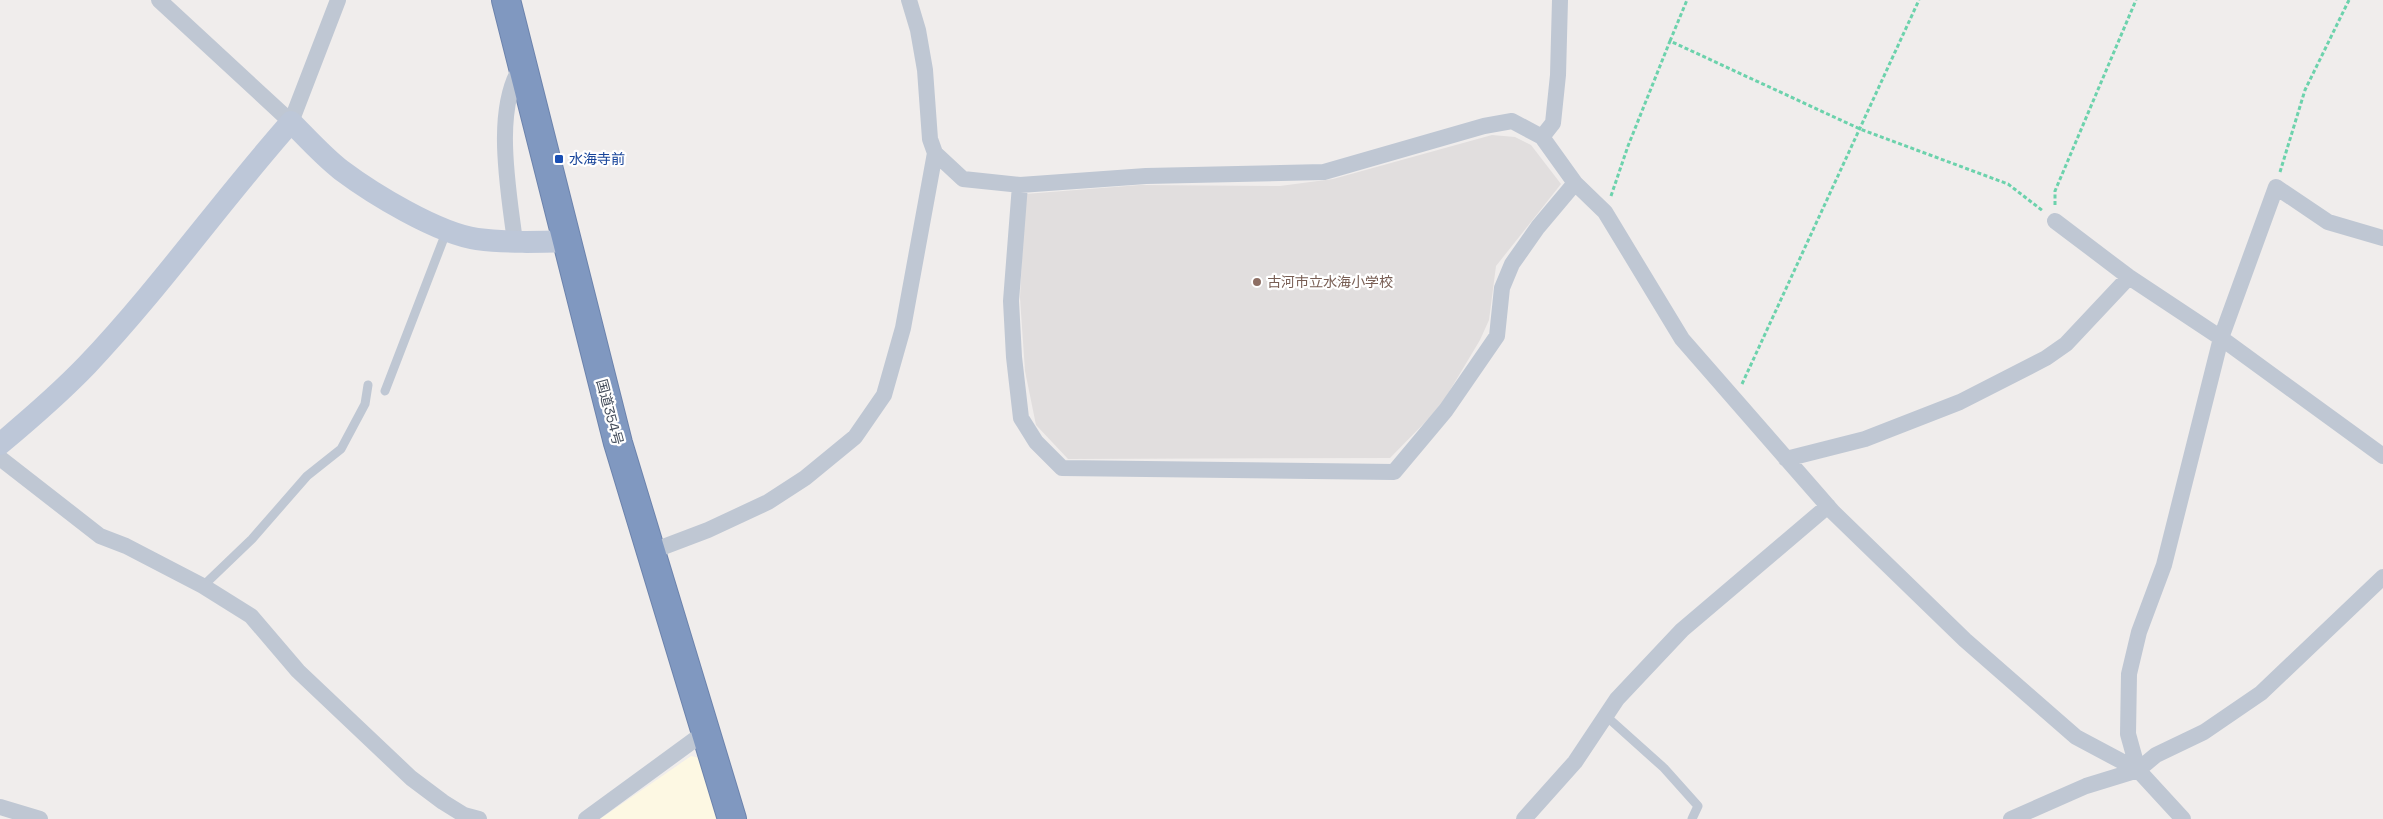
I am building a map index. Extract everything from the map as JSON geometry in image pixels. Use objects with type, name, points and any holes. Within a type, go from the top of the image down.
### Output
[{"type":"highway","name":"国道354号","points":[[513,8],[523,64],[591,342],[650,552],[732,819]]},
{"type":"street","points":[[158,0],[292,122],[340,169],[407,210],[447,230],[475,239],[516,242],[568,242]]},
{"type":"street","points":[[0,444],[87,365],[198,235],[242,178],[292,122],[338,0]]},
{"type":"street","points":[[909,0],[918,30],[925,70],[930,139],[935,153],[963,179],[1020,185],[1146,176],[1324,172],[1484,126],[1512,121],[1542,138],[1575,182],[1605,212],[1682,339],[1828,506],[1965,640],[2076,737],[2138,770],[2183,819]]},
{"type":"street","points":[[1542,138],[1553,123],[1558,75],[1560,0]]},
{"type":"street","points":[[516,242],[506,152],[507,101],[514,76],[523,64]]},
{"type":"street","points":[[650,552],[708,530],[768,502],[805,478],[855,437],[884,395],[900,338],[935,153]]},
{"type":"street","points":[[1020,185],[1011,301],[1014,357],[1021,418],[1036,442],[1062,468],[1394,472],[1446,410],[1497,336],[1502,288],[1512,264],[1575,182]]},
{"type":"street","points":[[2138,770],[2128,734],[2129,674],[2139,632],[2164,565],[2221,338],[2276,187],[2328,222],[2383,238]]},
{"type":"street","points":[[2055,221],[2129,277],[2221,338],[2383,456]]},
{"type":"street","points":[[1786,460],[1866,439],[1951,406],[2046,358],[2066,344],[2129,277]]},
{"type":"street","points":[[0,458],[100,536],[126,546],[202,586],[250,616],[298,671],[411,778],[464,815],[479,819]]},
{"type":"street","points":[[1524,819],[1576,762],[1617,699],[1682,630],[1828,506]]},
{"type":"street","points":[[2011,819],[2086,786],[2138,770],[2156,755],[2204,732],[2261,693],[2383,577]]},
{"type":"street","points":[[586,819],[705,732]]},
{"type":"street","points":[[0,806],[40,819]]},
{"type":"lane","points":[[386,391],[447,230]]},
{"type":"lane","points":[[202,586],[252,540],[307,476],[341,449],[365,404],[368,385]]},
{"type":"lane","points":[[1606,716],[1664,768],[1698,806],[1692,819]]},
{"type":"path","points":[[1605,212],[1628,146],[1687,0]]},
{"type":"path","points":[[1735,400],[1919,0]]},
{"type":"path","points":[[2055,221],[2054,191],[2136,0]]},
{"type":"path","points":[[2276,187],[2305,90],[2349,0]]},
{"type":"path","points":[[1670,40],[1860,129],[2008,184],[2055,221]]},
{"type":"shaded area","name":"古河市立水海小学校","points":[[1492,135],[1515,137],[1531,145],[1561,184],[1496,266],[1489,320],[1480,340],[1440,407],[1390,458],[1068,459],[1036,425],[1025,371],[1020,298],[1025,194],[1140,185],[1280,186],[1333,179]]},
{"type":"shaded area","points":[[691,756],[700,758],[716,819],[600,819]]},
{"type":"place","name":"水海寺前","points":[[559,159]]},
{"type":"place","name":"古河市立水海小学校","points":[[1257,282]]}]
